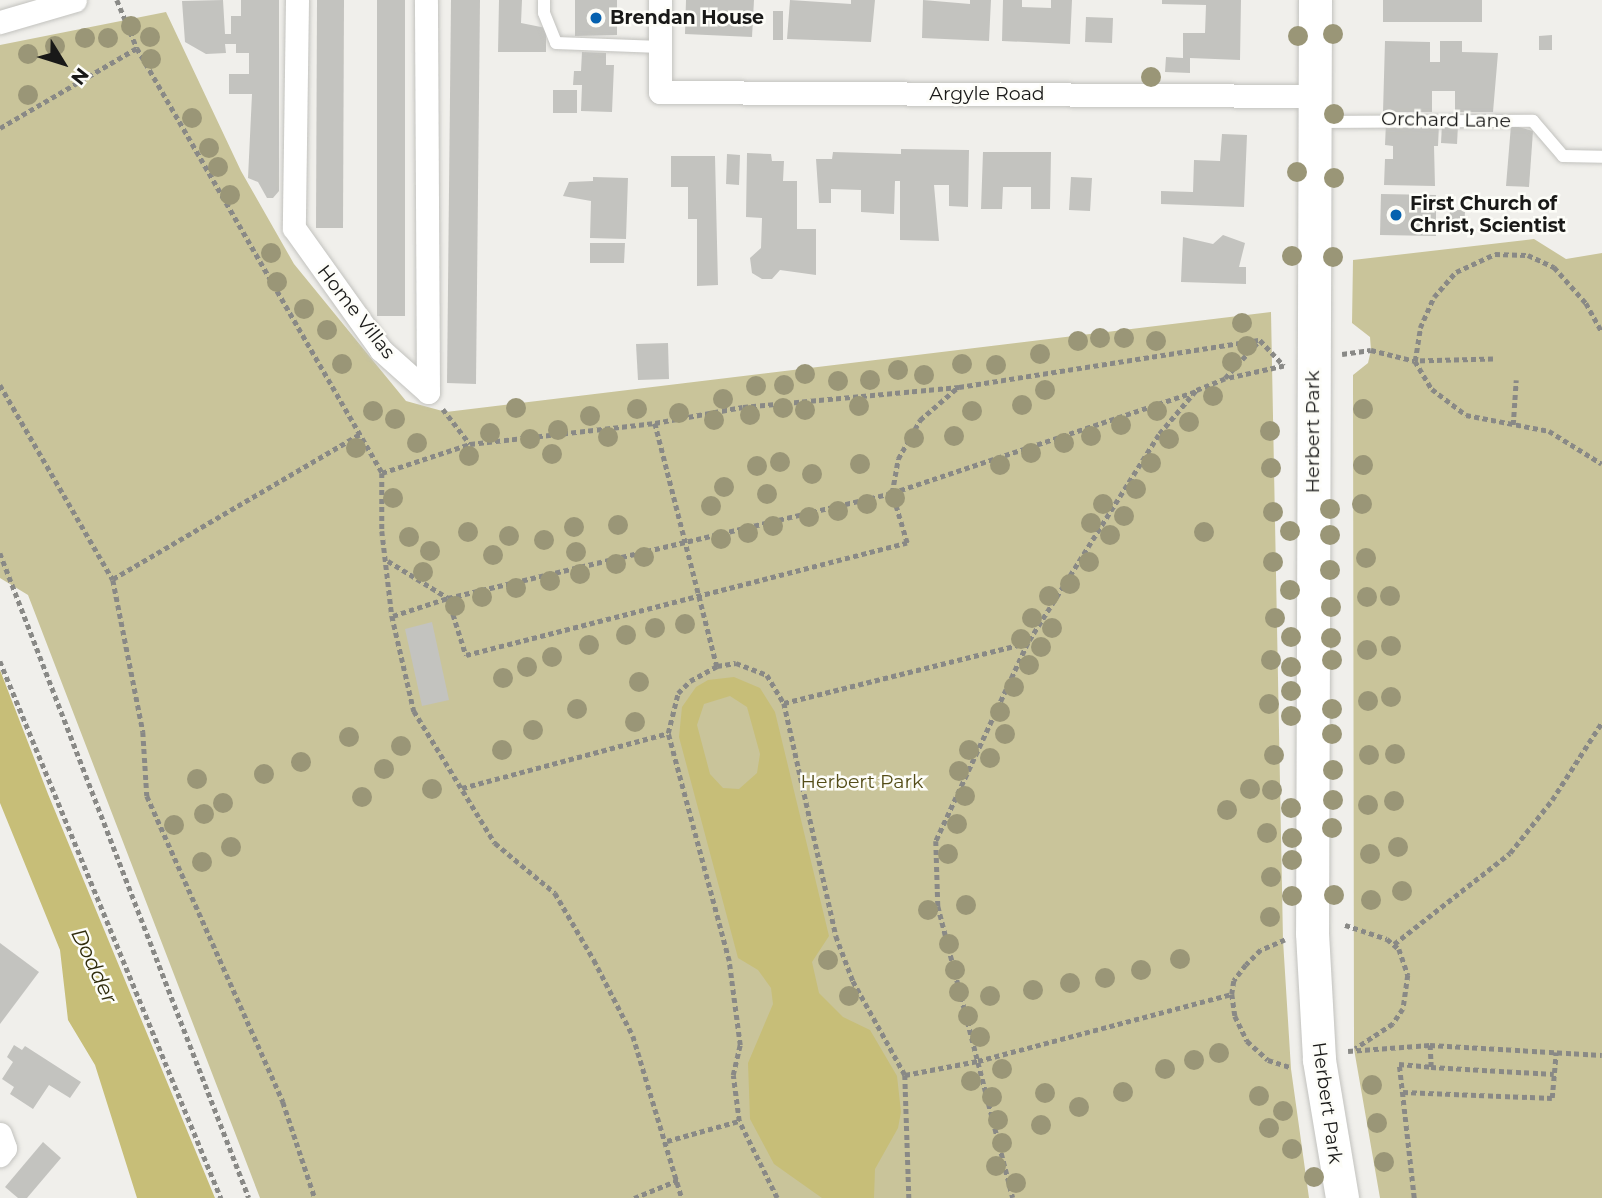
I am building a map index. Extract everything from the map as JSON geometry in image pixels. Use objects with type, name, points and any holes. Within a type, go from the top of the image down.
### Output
[{"type":"street","points":[[0,22],[75,0]]},
{"type":"street","name":"Home Villas","points":[[297,0],[294,228],[381,350],[428,392]]},
{"type":"street","name":"Home Villas","points":[[426,0],[428,392]]},
{"type":"street","points":[[660,0],[660,47]]},
{"type":"street","name":"Herbert Park","points":[[1315,0],[1312,933],[1319,1060],[1342,1198]]},
{"type":"street","name":"Argyle Road","points":[[660,47],[660,92],[1315,109]]},
{"type":"street","points":[[0,1134],[5,1148],[0,1155]]},
{"type":"lane","points":[[544,0],[544,13],[556,43],[660,47]]},
{"type":"lane","name":"Orchard Lane","points":[[1315,109],[1533,121],[1563,156],[1602,157]]},
{"type":"path","points":[[117,0],[136,48],[382,473],[392,617],[414,711],[495,844],[555,893],[633,1036],[667,1141],[682,1198]]},
{"type":"path","points":[[0,128],[136,48]]},
{"type":"path","points":[[1602,332],[1586,303],[1554,267],[1528,255],[1495,254],[1456,272],[1434,297],[1420,328],[1415,361],[1432,388],[1466,415],[1549,431],[1602,464]]},
{"type":"path","points":[[382,473],[470,444],[655,423],[743,407],[959,387],[1260,340]]},
{"type":"path","points":[[1225,379],[1260,340]]},
{"type":"path","points":[[392,617],[448,598],[892,493],[1225,379],[1284,366],[1260,340]]},
{"type":"path","points":[[1336,355],[1371,350],[1415,361],[1493,359]]},
{"type":"path","points":[[1513,425],[1516,380]]},
{"type":"path","points":[[0,385],[113,580],[144,732],[148,796],[283,1102],[315,1198]]},
{"type":"path","points":[[387,561],[448,598],[466,655],[907,543],[892,493],[898,458],[920,420],[959,387]]},
{"type":"path","points":[[1013,1198],[938,906],[936,841],[1028,643],[1097,527],[1159,435],[1196,391]]},
{"type":"path","points":[[428,392],[470,444]]},
{"type":"path","points":[[655,423],[717,666]]},
{"type":"path","points":[[113,580],[359,434]]},
{"type":"path","points":[[0,553],[248,1198]]},
{"type":"path","points":[[784,703],[1028,643]]},
{"type":"path","points":[[0,661],[221,1198]]},
{"type":"path","points":[[777,1198],[739,1121],[733,1075],[740,1045],[729,961],[668,733],[678,693],[717,666],[752,667],[772,682],[784,703],[836,936],[853,981],[905,1075],[909,1198]]},
{"type":"path","points":[[1394,944],[1510,853],[1552,800],[1602,722]]},
{"type":"path","points":[[462,788],[668,733]]},
{"type":"path","points":[[1345,925],[1373,932],[1394,944],[1408,975],[1403,1009],[1393,1024],[1347,1052]]},
{"type":"path","points":[[1289,939],[1253,957],[1234,981],[1232,995],[1236,1016],[1247,1041],[1268,1060],[1296,1067]]},
{"type":"path","points":[[905,1075],[978,1061],[1232,995]]},
{"type":"path","points":[[1354,1049],[1430,1045],[1602,1055]]},
{"type":"path","points":[[1430,1045],[1431,1066]]},
{"type":"path","points":[[1403,1092],[1552,1097],[1556,1052]]},
{"type":"path","points":[[1414,1198],[1399,1064],[1554,1074]]},
{"type":"path","points":[[667,1141],[739,1121]]},
{"type":"path","points":[[634,1198],[678,1180]]},
{"type":"green space","name":"Herbert Park","points":[[166,12],[241,171],[294,264],[406,401],[446,412],[1271,312],[1283,940],[1291,1069],[1309,1198],[260,1198],[28,595],[0,578],[0,45]]},
{"type":"green space","points":[[1534,239],[1566,259],[1602,253],[1602,1198],[1380,1198],[1354,1049],[1353,375],[1368,363],[1371,350],[1370,337],[1352,323],[1353,260]]},
{"type":"water","name":"Dodder","points":[[0,670],[48,794],[215,1198],[137,1198],[95,1065],[68,1020],[60,950],[0,803]]},
{"type":"water","points":[[734,677],[760,688],[775,712],[829,936],[812,962],[819,993],[843,1017],[870,1030],[897,1076],[901,1112],[898,1128],[875,1169],[874,1198],[822,1198],[774,1164],[750,1119],[748,1063],[773,1004],[771,988],[758,970],[738,958],[679,737],[682,707],[696,687],[708,680]],"holes":[[[730,696],[747,707],[760,754],[757,773],[739,789],[723,788],[710,774],[697,725],[704,704]]]},
{"type":"building","points":[[223,0],[225,34],[231,34],[231,16],[241,16],[241,0],[279,0],[279,191],[273,198],[267,198],[258,182],[248,178],[252,94],[229,94],[229,74],[249,74],[249,53],[236,53],[236,44],[225,44],[226,53],[206,54],[185,42],[182,1]]},
{"type":"building","points":[[317,0],[344,0],[343,228],[316,228]]},
{"type":"building","points":[[377,0],[405,0],[405,316],[377,316]]},
{"type":"building","points":[[451,0],[480,0],[476,384],[447,383]]},
{"type":"building","points":[[499,0],[522,0],[521,23],[546,28],[546,52],[498,52]]},
{"type":"building","name":"Brendan House","points":[[575,0],[617,0],[617,35],[575,36]]},
{"type":"building","points":[[686,0],[754,0],[752,37],[685,34]]},
{"type":"building","points":[[790,0],[851,4],[851,0],[875,0],[871,42],[787,39]]},
{"type":"building","points":[[923,0],[970,4],[970,0],[991,0],[989,41],[922,38]]},
{"type":"building","points":[[1003,0],[1022,0],[1022,7],[1051,8],[1051,0],[1072,0],[1070,44],[1002,41]]},
{"type":"building","points":[[1162,0],[1241,0],[1240,60],[1190,58],[1190,73],[1165,72],[1166,57],[1183,58],[1183,33],[1205,33],[1206,5],[1162,4]]},
{"type":"building","points":[[1383,0],[1482,0],[1482,22],[1383,22]]},
{"type":"building","points":[[773,11],[783,11],[783,40],[773,40]]},
{"type":"building","points":[[1086,17],[1113,18],[1112,43],[1085,42]]},
{"type":"building","points":[[1552,35],[1552,50],[1539,50],[1539,36]]},
{"type":"building","points":[[1385,41],[1430,42],[1430,62],[1440,62],[1440,41],[1462,41],[1462,52],[1498,53],[1493,112],[1455,112],[1455,91],[1432,91],[1432,112],[1383,112]]},
{"type":"building","points":[[582,52],[606,53],[606,65],[614,65],[612,112],[581,111],[582,85],[573,85],[574,71],[581,71]]},
{"type":"building","points":[[553,90],[577,90],[577,113],[553,113]]},
{"type":"building","points":[[1386,122],[1439,124],[1438,146],[1434,146],[1435,186],[1384,185],[1385,159],[1393,159],[1393,146],[1385,145]]},
{"type":"building","points":[[1442,124],[1458,125],[1457,144],[1441,143]]},
{"type":"building","points":[[1511,125],[1533,131],[1529,187],[1506,186]]},
{"type":"building","points":[[1222,134],[1247,135],[1244,207],[1161,204],[1161,191],[1193,192],[1194,160],[1220,161]]},
{"type":"building","points":[[901,149],[969,150],[968,207],[949,206],[949,185],[934,185],[939,241],[900,240],[900,181],[895,181],[894,214],[861,212],[861,190],[831,189],[831,203],[819,203],[816,159],[832,159],[833,152],[901,154]]},
{"type":"building","points":[[983,152],[1051,152],[1050,209],[1031,209],[1031,187],[1003,187],[1002,209],[981,209]]},
{"type":"building","points":[[747,153],[771,154],[772,161],[784,161],[783,181],[797,181],[797,229],[816,229],[816,275],[780,270],[772,279],[762,279],[752,273],[750,258],[761,248],[762,218],[746,217]]},
{"type":"building","points":[[727,154],[740,155],[739,185],[726,184]]},
{"type":"building","points":[[671,156],[715,156],[718,285],[697,286],[697,219],[688,219],[688,187],[671,187]]},
{"type":"building","points":[[593,177],[628,178],[626,239],[590,238],[591,201],[563,196],[569,182],[593,181]]},
{"type":"building","points":[[1071,177],[1092,178],[1090,211],[1069,210]]},
{"type":"building","points":[[1381,194],[1436,195],[1436,236],[1380,235]]},
{"type":"building","points":[[1450,210],[1465,210],[1464,233],[1449,233]]},
{"type":"building","points":[[1223,235],[1245,243],[1239,267],[1246,267],[1246,284],[1181,282],[1183,237],[1213,244]]},
{"type":"building","points":[[590,243],[625,243],[624,263],[590,263]]},
{"type":"building","points":[[668,343],[669,379],[638,380],[636,344]]},
{"type":"building","points":[[432,622],[449,700],[422,706],[405,629]]},
{"type":"building","points":[[0,943],[39,972],[0,1024]]},
{"type":"building","points":[[14,1045],[22,1050],[25,1046],[81,1082],[70,1098],[49,1085],[33,1109],[10,1094],[14,1087],[2,1079],[13,1062],[7,1057]]},
{"type":"building","points":[[43,1142],[61,1158],[27,1198],[18,1198],[5,1187]]},
{"type":"place","name":"Brendan House","points":[[596,18]]},
{"type":"place","name":"First Church of Christ, Scientist","points":[[1396,215]]}]
